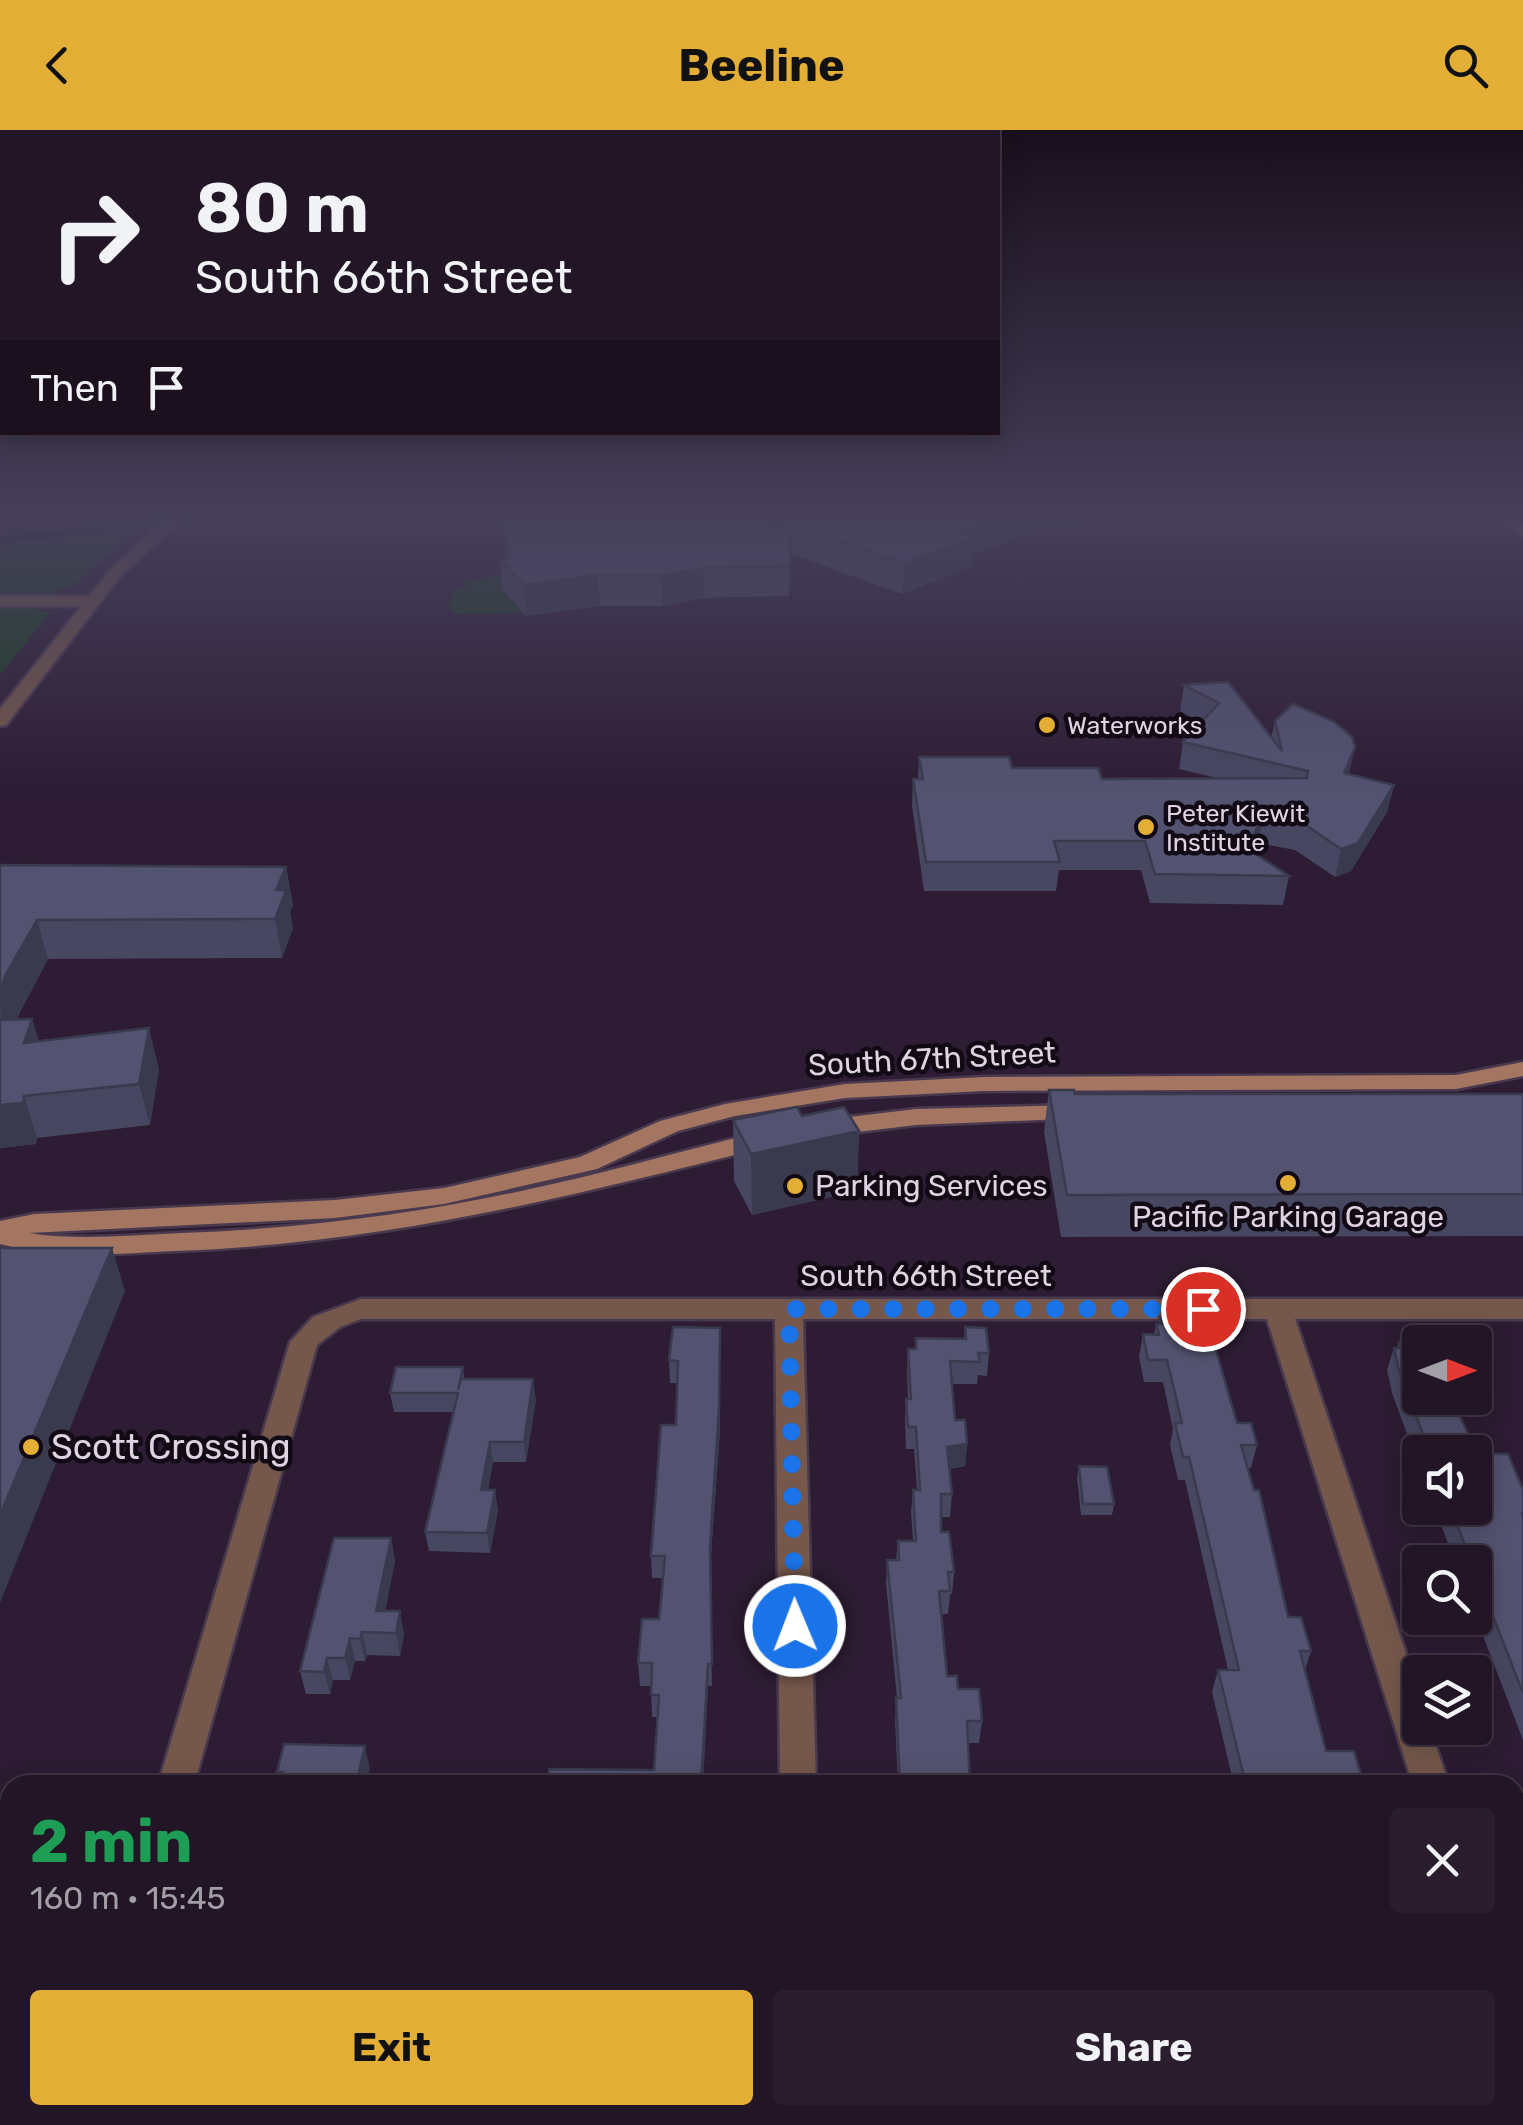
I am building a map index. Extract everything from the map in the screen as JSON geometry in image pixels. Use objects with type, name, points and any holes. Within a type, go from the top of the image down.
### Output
[{"type":"main road","name":"South 67th Street","points":[[0,1232],[34,1223],[335,1209],[444,1196],[588,1162],[669,1126],[734,1110],[845,1091],[984,1084],[1456,1082],[1523,1069]]},
{"type":"main road","points":[[1426,1106],[1523,1083]]},
{"type":"main road","name":"South 67th Street","points":[[0,1232],[28,1244],[137,1244],[297,1236],[378,1226],[534,1197],[791,1134],[916,1117],[1098,1113]]},
{"type":"street","points":[[0,721],[83,612]]},
{"type":"street","name":"South 66th Street","points":[[179,1775],[304,1342],[330,1318],[361,1309],[1523,1309]]},
{"type":"street","points":[[789,1309],[798,1775]]},
{"type":"street","points":[[1278,1309],[1428,1775]]},
{"type":"green space","points":[[0,612],[50,613],[0,675]]},
{"type":"green space","points":[[453,612],[524,613],[455,614]]},
{"type":"building","name":"Peter Kiewit Institute","points":[[1228,682],[1282,751],[1275,721],[1293,704],[1333,721],[1352,737],[1355,747],[1344,773],[1394,785],[1358,843],[1341,849],[1301,822],[1264,814],[1247,848],[1289,876],[1155,874],[1145,841],[1054,841],[1060,862],[926,862],[913,779],[923,779],[919,757],[1009,757],[1012,768],[1098,768],[1102,779],[1307,778],[1308,771],[1183,742],[1219,703],[1184,685]]},
{"type":"building","points":[[0,865],[286,867],[276,890],[286,890],[275,919],[37,920],[0,991]]},
{"type":"building","points":[[32,1019],[24,1043],[149,1028],[139,1084],[24,1096],[23,1103],[0,1105],[0,1020]]},
{"type":"building","points":[[1049,1090],[1074,1090],[1075,1094],[1523,1094],[1523,1194],[1067,1195]]},
{"type":"building","points":[[797,1107],[802,1116],[844,1107],[859,1131],[751,1154],[733,1120]]},
{"type":"building","points":[[0,1248],[112,1248],[0,1515]]},
{"type":"building","points":[[1160,1317],[1200,1318],[1202,1325],[1209,1326],[1237,1423],[1251,1423],[1257,1445],[1241,1445],[1254,1490],[1259,1490],[1288,1617],[1301,1617],[1311,1651],[1300,1651],[1326,1751],[1354,1751],[1361,1775],[1244,1775],[1218,1670],[1239,1670],[1189,1457],[1183,1457],[1175,1423],[1182,1423],[1167,1360],[1148,1360],[1143,1334],[1159,1335],[1156,1324],[1162,1324]]},
{"type":"building","points":[[673,1327],[720,1328],[710,1546],[712,1664],[708,1664],[702,1775],[548,1775],[549,1769],[654,1770],[659,1695],[651,1695],[652,1663],[638,1663],[642,1619],[659,1619],[661,1600],[665,1556],[651,1556],[661,1425],[676,1425],[678,1361],[669,1360]]},
{"type":"building","points":[[965,1327],[986,1328],[989,1353],[978,1353],[980,1362],[950,1361],[955,1420],[965,1420],[967,1444],[947,1447],[952,1494],[941,1494],[941,1532],[949,1532],[954,1572],[948,1572],[950,1591],[939,1591],[947,1676],[957,1676],[958,1689],[979,1689],[982,1721],[967,1721],[970,1775],[900,1775],[896,1698],[901,1698],[887,1560],[899,1560],[898,1541],[916,1541],[913,1490],[920,1490],[916,1427],[908,1427],[908,1349],[916,1349],[916,1338],[966,1339]]},
{"type":"building","points":[[1399,1342],[1402,1342],[1402,1379],[1394,1348],[1401,1348]]},
{"type":"building","points":[[396,1367],[463,1367],[458,1390],[461,1379],[533,1379],[524,1442],[490,1442],[481,1490],[495,1490],[487,1533],[425,1532],[458,1393],[390,1393]]},
{"type":"building","points":[[1416,1415],[1460,1415],[1469,1435],[1423,1435]]},
{"type":"building","points":[[1492,1454],[1508,1454],[1523,1490],[1523,1693],[1492,1614],[1492,1545],[1465,1545],[1457,1525],[1492,1525]]},
{"type":"building","points":[[1079,1466],[1107,1467],[1114,1504],[1083,1504]]},
{"type":"building","points":[[334,1538],[391,1538],[376,1611],[400,1611],[396,1633],[362,1632],[360,1639],[350,1638],[345,1658],[327,1658],[324,1672],[300,1671]]},
{"type":"building","points":[[284,1744],[365,1746],[358,1775],[277,1772]]},
{"type":"place","name":"Waterworks","points":[[1047,725]]},
{"type":"place","name":"Peter Kiewit Institute","points":[[1146,827]]},
{"type":"place","name":"Pacific Parking Garage","points":[[1288,1183]]},
{"type":"place","name":"Parking Services","points":[[795,1186]]},
{"type":"place","name":"Scott Crossing","points":[[31,1447]]},
{"type":"route","points":[[795,1626],[789,1309],[1203,1309]]}]
